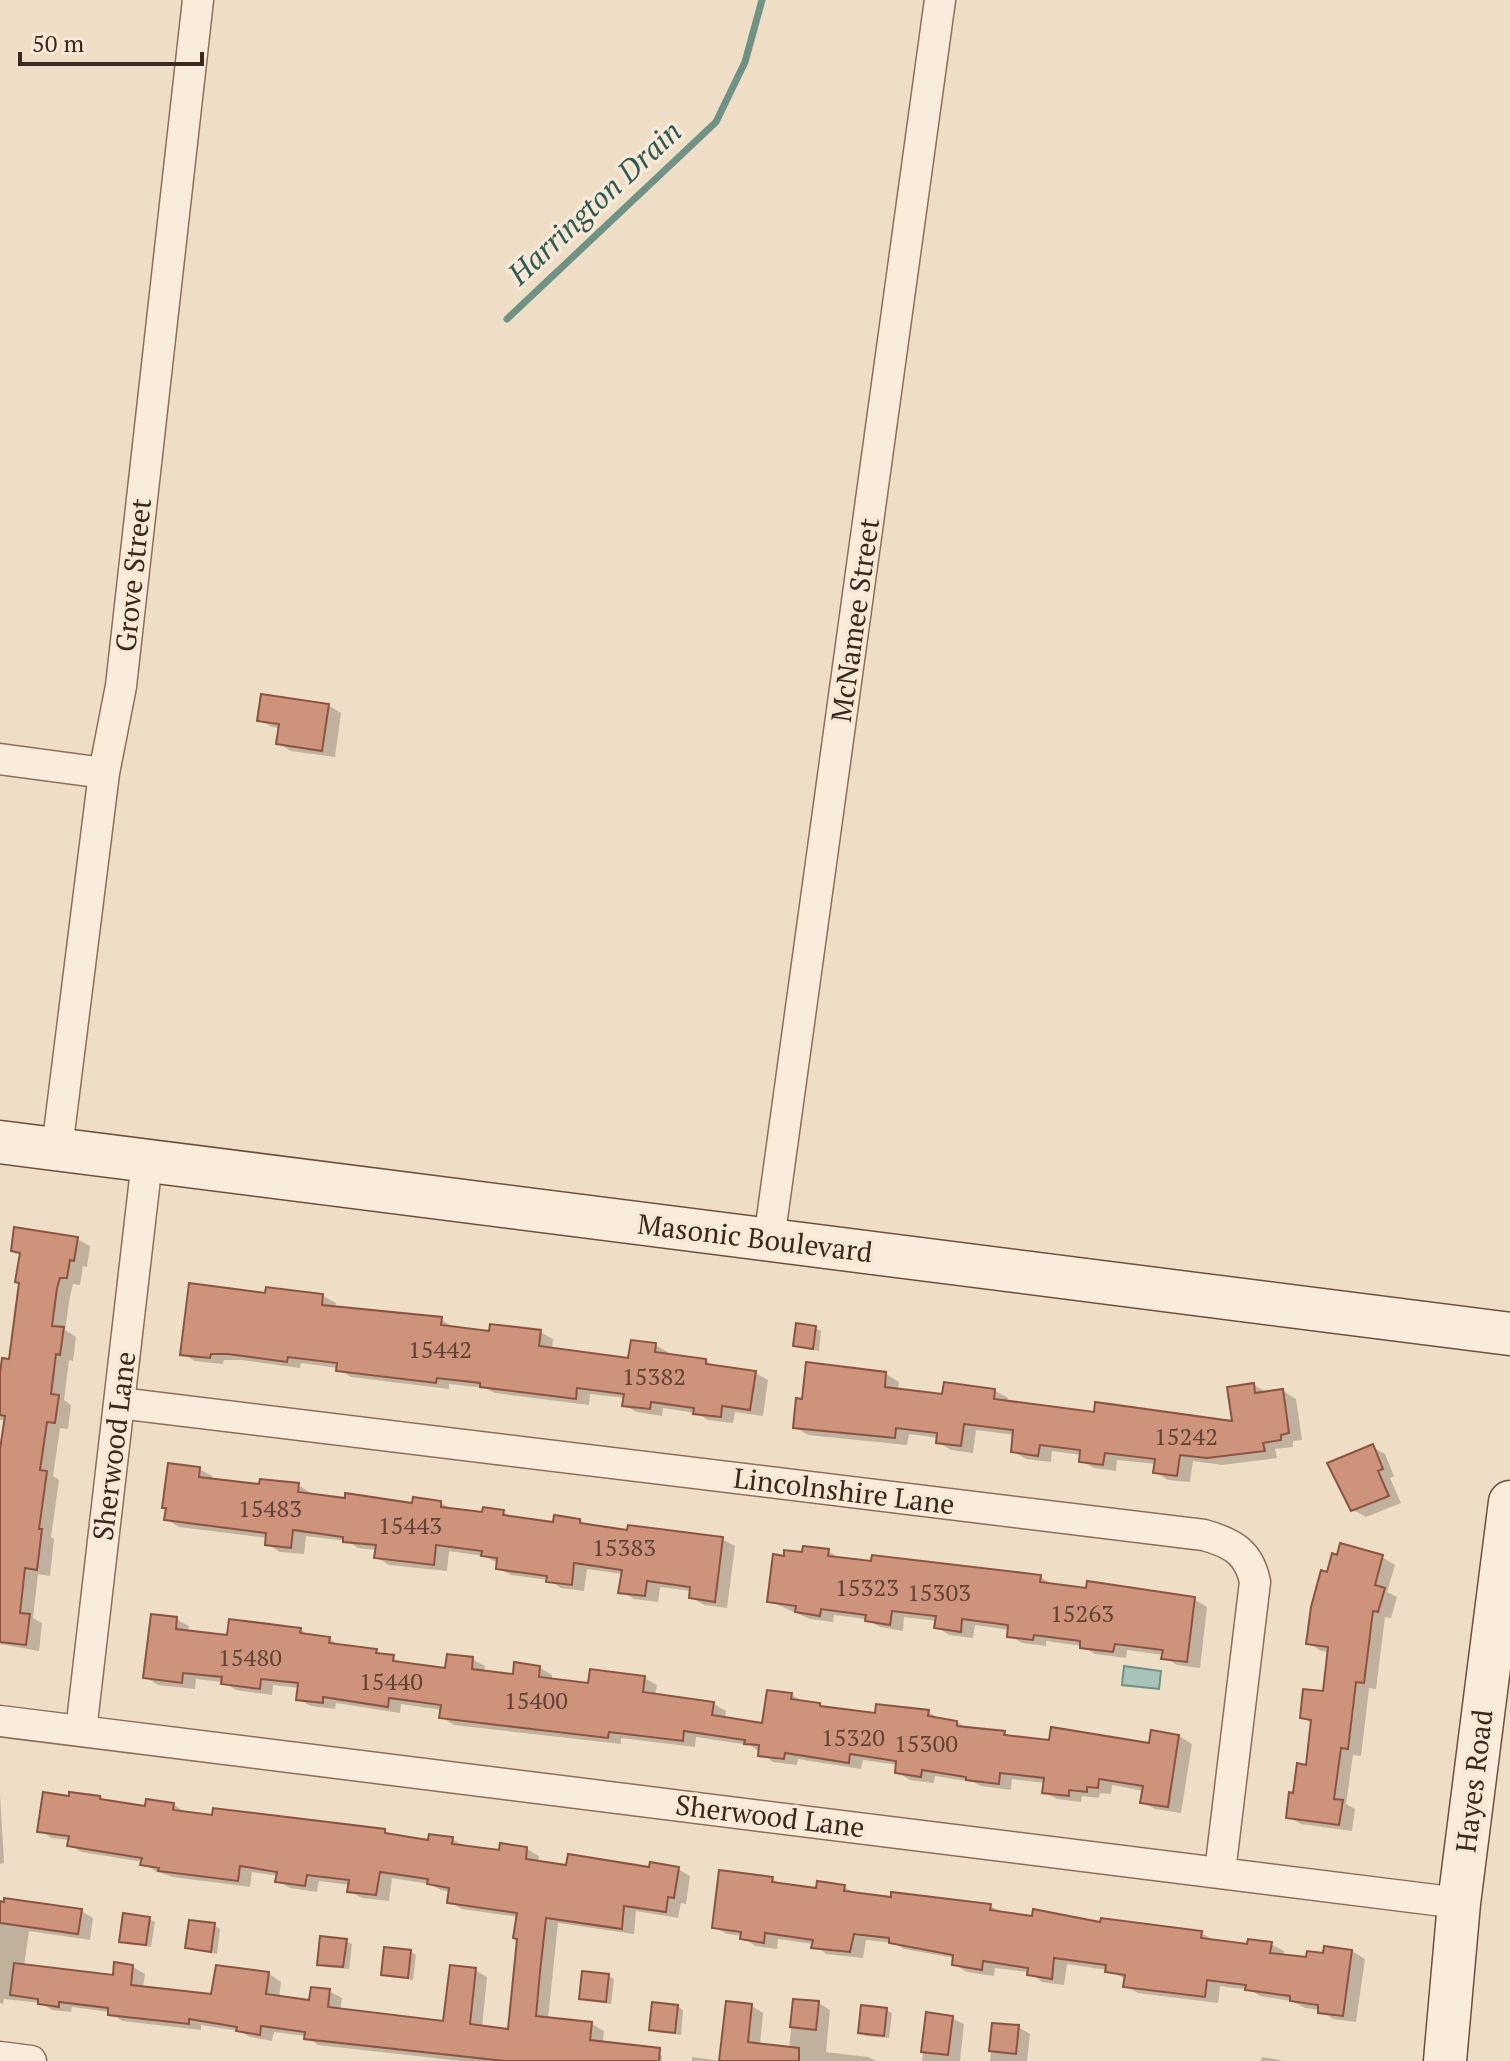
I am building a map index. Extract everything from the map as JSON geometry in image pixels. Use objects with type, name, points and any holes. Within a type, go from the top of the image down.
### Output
[{"type":"street","name":"Grove Street","points":[[57,1149],[104,773],[121,686],[198,0]]},
{"type":"street","name":"McNamee Street","points":[[769,1240],[940,0]]},
{"type":"street","points":[[0,759],[104,773]]},
{"type":"street","name":"Masonic Boulevard","points":[[0,1142],[1510,1334]]},
{"type":"street","name":"Sherwood Lane","points":[[81,1731],[147,1161]]},
{"type":"street","name":"Lincolnshire Lane","points":[[119,1403],[1173,1531],[1226,1541],[1244,1553],[1252,1567],[1255,1582],[1220,1872]]},
{"type":"street","name":"Hayes Road","points":[[1445,2061],[1459,1903],[1510,1502]]},
{"type":"street","name":"Sherwood Lane","points":[[0,1721],[1459,1903]]},
{"type":"street","points":[[0,2057],[31,2061]]},
{"type":"shaded area","points":[[1124,1666],[1161,1671],[1159,1689],[1122,1685]]},
{"type":"building","points":[[261,694],[329,704],[322,751],[276,744],[279,724],[257,721]]},
{"type":"building","points":[[14,1227],[78,1237],[67,1278],[60,1278],[57,1288],[52,1326],[64,1327],[60,1355],[56,1354],[51,1394],[59,1395],[55,1423],[47,1422],[40,1470],[47,1471],[37,1570],[25,1568],[20,1613],[30,1614],[26,1645],[0,1642],[0,1449],[5,1416],[0,1415],[0,1373],[2,1358],[9,1359],[19,1283],[15,1282],[20,1253],[11,1251]]},
{"type":"building","points":[[189,1283],[265,1293],[266,1287],[323,1294],[322,1305],[442,1317],[441,1325],[489,1331],[490,1324],[541,1330],[539,1346],[628,1358],[631,1340],[656,1343],[655,1352],[706,1359],[706,1364],[756,1371],[750,1410],[722,1406],[721,1417],[693,1414],[694,1408],[651,1402],[650,1409],[622,1406],[624,1394],[577,1388],[576,1399],[480,1387],[480,1383],[437,1378],[436,1383],[336,1371],[337,1363],[288,1357],[287,1362],[228,1354],[211,1354],[210,1358],[180,1355]]},
{"type":"building","points":[[796,1323],[816,1326],[813,1349],[793,1346]]},
{"type":"building","points":[[806,1362],[886,1372],[885,1387],[942,1394],[944,1382],[995,1389],[994,1399],[1094,1412],[1095,1402],[1232,1421],[1227,1387],[1254,1383],[1255,1393],[1283,1389],[1289,1433],[1281,1435],[1281,1440],[1263,1443],[1265,1451],[1207,1458],[1180,1455],[1177,1476],[1153,1473],[1155,1459],[1105,1453],[1103,1465],[1079,1462],[1080,1450],[1040,1445],[1038,1456],[1011,1452],[1013,1430],[964,1424],[961,1446],[936,1443],[937,1433],[896,1428],[895,1438],[793,1428],[796,1398],[802,1399]]},
{"type":"building","points":[[1373,1444],[1383,1469],[1378,1471],[1389,1496],[1351,1511],[1327,1463]]},
{"type":"building","points":[[168,1463],[200,1467],[199,1477],[259,1484],[260,1479],[299,1483],[298,1492],[345,1498],[345,1493],[412,1503],[413,1497],[441,1501],[441,1507],[482,1512],[483,1507],[504,1510],[503,1515],[553,1522],[554,1515],[580,1519],[580,1523],[627,1530],[628,1525],[723,1537],[715,1602],[689,1598],[690,1587],[647,1581],[645,1596],[618,1593],[622,1570],[574,1563],[572,1585],[546,1582],[547,1576],[496,1569],[497,1558],[481,1556],[482,1551],[436,1545],[434,1565],[374,1558],[376,1545],[343,1542],[343,1537],[293,1530],[291,1548],[265,1545],[266,1533],[164,1520],[166,1508],[162,1508]]},
{"type":"building","points":[[1340,1543],[1383,1555],[1375,1585],[1385,1588],[1378,1612],[1373,1611],[1364,1683],[1356,1682],[1348,1749],[1341,1748],[1334,1799],[1343,1800],[1339,1825],[1286,1818],[1297,1763],[1306,1765],[1311,1720],[1300,1718],[1303,1689],[1323,1691],[1328,1647],[1306,1644],[1311,1607],[1321,1570],[1327,1572],[1332,1553],[1337,1555]]},
{"type":"building","points":[[803,1546],[829,1549],[828,1556],[871,1561],[872,1555],[1041,1575],[1040,1582],[1086,1588],[1087,1581],[1195,1597],[1187,1662],[1161,1659],[1163,1650],[1115,1644],[1113,1652],[1080,1648],[1080,1641],[1034,1635],[1033,1640],[1007,1637],[1008,1625],[962,1619],[961,1632],[934,1628],[936,1616],[892,1611],[890,1625],[865,1621],[866,1615],[821,1609],[820,1616],[795,1612],[796,1606],[767,1602],[773,1554],[784,1556],[784,1550],[802,1552]]},
{"type":"building","points":[[151,1614],[177,1617],[176,1629],[227,1635],[229,1619],[301,1628],[300,1633],[330,1637],[329,1643],[377,1649],[376,1653],[394,1655],[393,1661],[445,1668],[447,1654],[473,1657],[472,1669],[513,1674],[514,1662],[540,1666],[539,1677],[588,1683],[590,1669],[645,1676],[643,1692],[714,1702],[712,1715],[762,1723],[767,1690],[792,1693],[791,1699],[820,1703],[820,1706],[875,1713],[876,1704],[929,1710],[928,1716],[957,1721],[957,1726],[1049,1740],[1051,1727],[1149,1743],[1151,1730],[1179,1735],[1168,1807],[1140,1803],[1143,1786],[1099,1779],[1098,1788],[1087,1787],[1087,1792],[1069,1790],[1069,1796],[1042,1793],[1044,1778],[1000,1773],[999,1784],[922,1770],[921,1777],[895,1773],[896,1761],[850,1754],[849,1763],[785,1753],[784,1759],[758,1756],[759,1745],[744,1744],[745,1740],[684,1731],[683,1741],[609,1732],[608,1738],[439,1718],[441,1705],[389,1698],[388,1707],[323,1697],[323,1703],[296,1700],[298,1683],[261,1679],[260,1689],[221,1684],[222,1677],[183,1673],[182,1683],[143,1678]]},
{"type":"building","points":[[43,1792],[100,1796],[100,1799],[145,1806],[146,1799],[174,1803],[173,1810],[212,1815],[213,1808],[385,1829],[385,1833],[428,1840],[429,1834],[453,1837],[452,1844],[499,1850],[500,1843],[527,1847],[526,1859],[566,1865],[568,1854],[649,1867],[650,1862],[679,1867],[674,1898],[668,1897],[666,1912],[624,1906],[622,1929],[546,1918],[540,1972],[536,2016],[592,2022],[590,2040],[660,2048],[659,2061],[505,2061],[304,2039],[305,2032],[261,2026],[260,2035],[236,2031],[237,2027],[189,2019],[189,2024],[108,2015],[108,2008],[59,2002],[59,2007],[38,2004],[38,1999],[10,1995],[14,1963],[113,1975],[114,1962],[133,1965],[131,1985],[211,1994],[216,1965],[269,1972],[266,1994],[309,2000],[311,1987],[330,1989],[328,2007],[443,2021],[450,1965],[476,1968],[470,2024],[508,2029],[517,1913],[447,1903],[449,1888],[427,1884],[428,1879],[380,1872],[376,1895],[347,1892],[349,1880],[307,1875],[305,1886],[275,1882],[277,1872],[240,1866],[238,1881],[158,1871],[159,1868],[140,1865],[142,1858],[67,1846],[69,1836],[37,1832]]},
{"type":"building","points":[[719,1870],[773,1877],[772,1882],[816,1888],[817,1881],[845,1885],[844,1891],[891,1897],[891,1892],[991,1904],[990,1910],[1032,1916],[1033,1909],[1100,1922],[1101,1918],[1202,1931],[1201,1938],[1247,1944],[1248,1939],[1272,1942],[1270,1953],[1306,1957],[1307,1951],[1323,1953],[1324,1946],[1352,1950],[1343,2016],[1318,2013],[1318,2005],[1290,2001],[1290,1996],[1245,1990],[1246,1985],[1207,1980],[1205,1997],[1123,1987],[1125,1975],[1105,1972],[1106,1965],[1054,1958],[1052,1979],[1027,1975],[1028,1968],[983,1961],[982,1970],[952,1965],[953,1955],[889,1943],[889,1938],[854,1934],[850,1952],[811,1948],[813,1940],[765,1933],[764,1943],[740,1939],[741,1932],[712,1928]]},
{"type":"building","points":[[4,1898],[82,1909],[78,1934],[0,1923],[0,1901],[4,1902]]},
{"type":"building","points":[[123,1913],[150,1917],[146,1945],[119,1942]]},
{"type":"building","points":[[189,1920],[215,1923],[211,1952],[185,1948]]},
{"type":"building","points":[[320,1936],[347,1939],[343,1967],[317,1965]]},
{"type":"building","points":[[384,1947],[411,1950],[408,1978],[381,1975]]},
{"type":"building","points":[[582,1971],[609,1974],[606,2002],[579,1999]]},
{"type":"building","points":[[793,1999],[819,2001],[816,2030],[790,2027]]},
{"type":"building","points":[[726,2001],[752,2004],[748,2042],[799,2048],[799,2061],[719,2061]]},
{"type":"building","points":[[652,2002],[678,2005],[675,2033],[649,2030]]},
{"type":"building","points":[[861,2005],[887,2008],[884,2036],[858,2033]]},
{"type":"building","points":[[926,2012],[953,2016],[948,2055],[921,2052]]},
{"type":"building","points":[[992,2023],[1019,2025],[1016,2054],[989,2051]]},
{"type":"waterway","name":"Harrington Drain","points":[[507,319],[716,122],[745,62],[762,0]]}]
